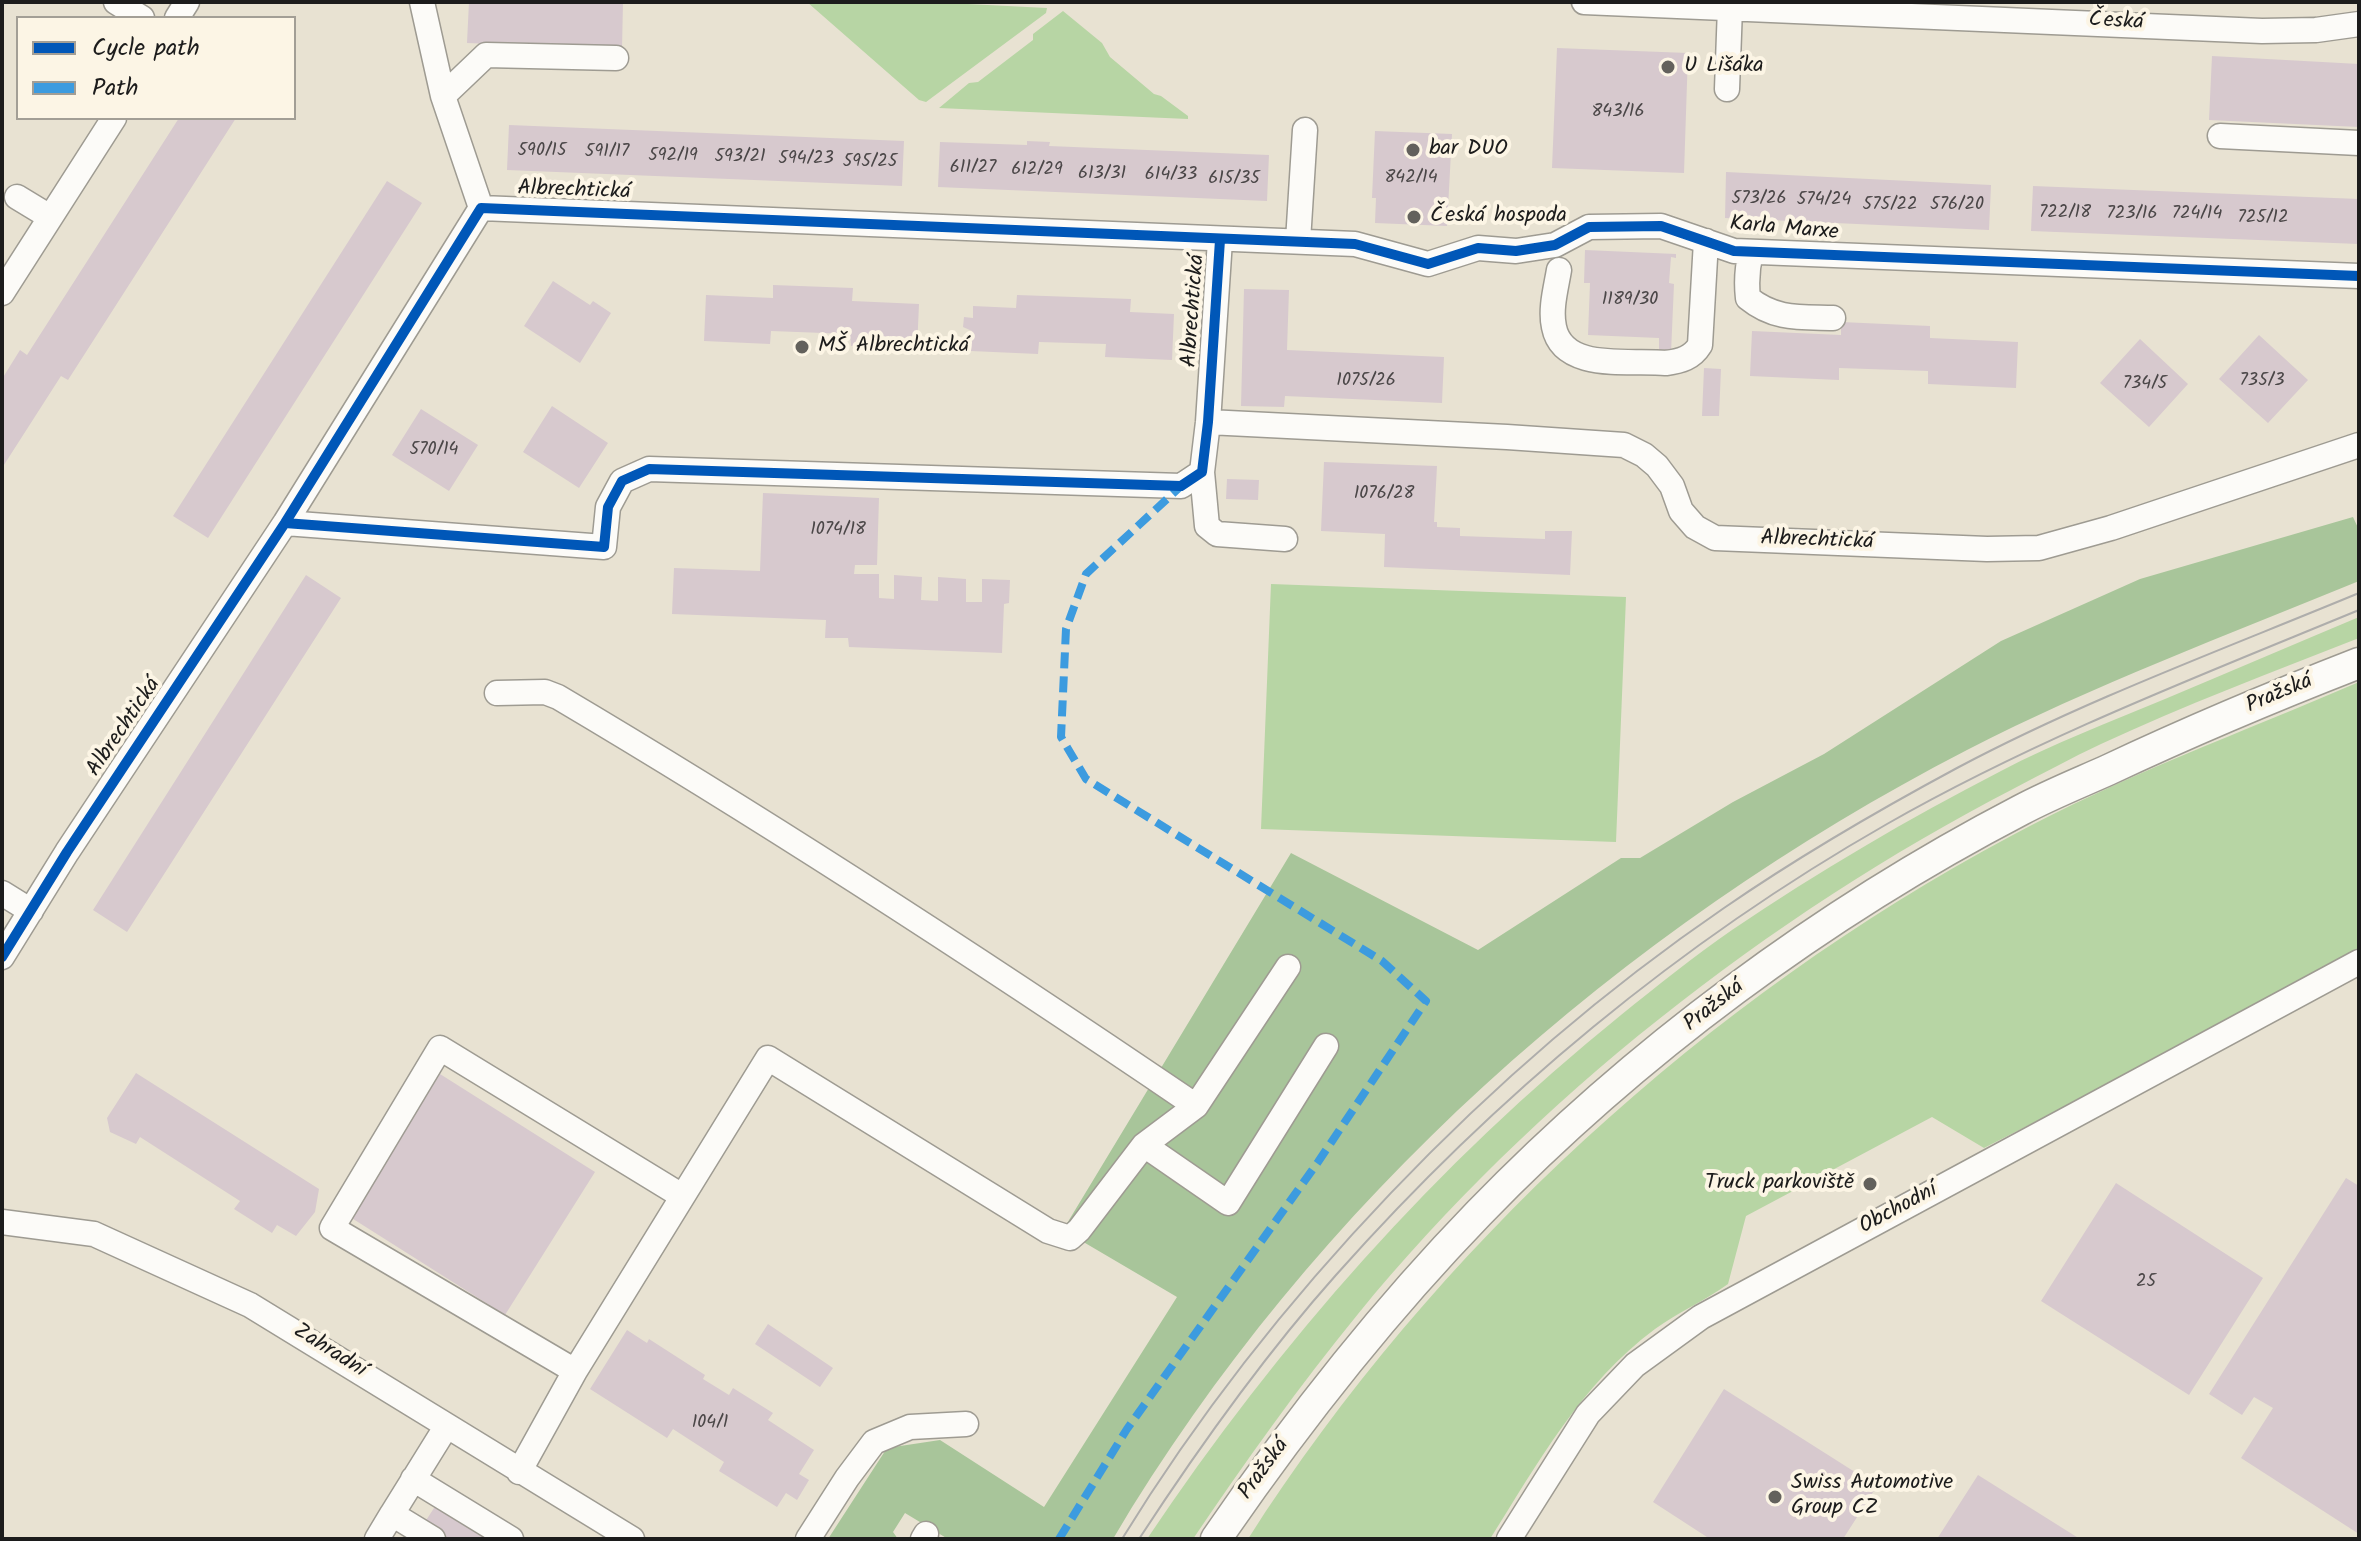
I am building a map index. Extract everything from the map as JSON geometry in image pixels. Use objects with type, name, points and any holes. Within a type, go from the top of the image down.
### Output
[{"type":"main road","name":"Pražská","points":[[1216,1539],[1315,1403],[1391,1311],[1480,1212],[1638,1067],[1728,995],[1807,937],[2022,809],[2173,740],[2359,663]]},
{"type":"street","points":[[116,2],[139,16]]},
{"type":"street","points":[[422,2],[443,96],[481,208]]},
{"type":"street","name":"Česká","points":[[1584,2],[2262,31],[2316,30],[2359,24]]},
{"type":"street","points":[[1727,89],[1730,7]]},
{"type":"street","points":[[443,96],[486,55],[616,58]]},
{"type":"street","points":[[2,293],[113,120]]},
{"type":"street","points":[[1298,241],[1305,130]]},
{"type":"street","points":[[2220,136],[2359,143]]},
{"type":"street","points":[[17,197],[50,217]]},
{"type":"street","name":"Albrechtická","points":[[2,957],[67,852],[285,523],[481,208],[1220,240],[1202,472],[1207,526],[1217,534],[1285,539]]},
{"type":"street","name":"Karla Marxe","points":[[1220,240],[1355,244],[1428,264],[1478,248],[1516,251],[1555,245],[1589,227],[1661,226],[1734,251],[2359,276]]},
{"type":"street","points":[[1559,270],[1552,312],[1556,335],[1563,345],[1584,360],[1679,361],[1695,354],[1700,345],[1706,241]]},
{"type":"street","points":[[1751,252],[1746,271],[1748,298],[1778,316],[1833,318]]},
{"type":"street","name":"Albrechtická","points":[[1208,422],[1624,445],[1657,466],[1672,486],[1681,511],[1695,527],[1715,538],[1987,549],[2039,548],[2068,540],[2359,445]]},
{"type":"street","points":[[285,523],[614,548],[608,507],[622,481],[649,469],[1181,486],[1202,472]]},
{"type":"street","points":[[497,693],[545,692],[558,697],[726,797],[935,931],[1196,1106]]},
{"type":"street","points":[[2,893],[31,911]]},
{"type":"street","name":"Obchodní","points":[[1509,1539],[1588,1414],[1635,1365],[1701,1317],[2359,962]]},
{"type":"street","points":[[519,1472],[575,1371],[768,1058],[1048,1231],[1065,1238],[1079,1230],[1144,1145],[1196,1106],[1288,967]]},
{"type":"street","points":[[1144,1145],[1228,1203],[1326,1046]]},
{"type":"street","points":[[575,1371],[332,1228],[440,1048],[682,1196]]},
{"type":"street","name":"Zahradní","points":[[2,1222],[94,1234],[197,1279],[303,1335],[446,1427],[632,1539]]},
{"type":"street","points":[[808,1539],[874,1442],[910,1427],[966,1424]]},
{"type":"street","points":[[377,1539],[446,1427]]},
{"type":"street","points":[[413,1479],[511,1539]]},
{"type":"street","points":[[392,1514],[433,1539]]},
{"type":"green space","points":[[807,2],[928,2],[1047,8],[1046,13],[926,102],[919,100]]},
{"type":"green space","points":[[1063,11],[1102,43],[1110,57],[1188,119],[939,108],[969,83],[978,82],[1033,40],[1033,34]]},
{"type":"green space","points":[[2353,517],[2359,530],[2359,581],[2112,682],[1967,750],[1839,821],[1715,901],[1597,989],[1485,1085],[1380,1188],[1282,1299],[1193,1416],[1113,1539],[948,1539],[905,1513],[893,1532],[898,1539],[828,1539],[887,1448],[940,1440],[1044,1507],[1177,1297],[1063,1230],[1291,853],[1478,950],[1621,858],[1640,858],[1733,802],[1824,754],[2001,641],[2140,579]]},
{"type":"green space","points":[[1271,584],[1626,597],[1616,842],[1261,829]]},
{"type":"green space","points":[[2359,617],[2359,638],[2197,702],[2101,744],[2013,789],[1922,839],[1744,954],[1659,1019],[1578,1087],[1426,1235],[1315,1369],[1193,1539],[1147,1539],[1251,1395],[1306,1326],[1424,1195],[1553,1072],[1690,961],[1831,866],[2001,771],[2082,733]]},
{"type":"green space","points":[[2359,682],[2359,956],[1984,1148],[1932,1117],[1746,1216],[1728,1284],[1655,1329],[1605,1374],[1563,1426],[1490,1539],[1248,1539],[1322,1432],[1403,1329],[1491,1232],[1585,1140],[1685,1053],[1789,974],[1898,901],[2011,836],[2139,774]]},
{"type":"building","points":[[469,2],[623,2],[622,49],[467,43]]},
{"type":"building","points":[[1557,48],[1688,53],[1684,173],[1552,168]]},
{"type":"building","points":[[2212,56],[2359,64],[2359,127],[2209,120]]},
{"type":"building","points":[[178,120],[235,120],[68,380],[61,376],[2,468],[2,379],[20,350],[27,355]]},
{"type":"building","points":[[509,125],[904,141],[902,186],[507,170]]},
{"type":"building","points":[[1375,131],[1452,134],[1447,226],[1375,223],[1376,198],[1372,198]]},
{"type":"building","points":[[1027,141],[1050,142],[1049,146],[1269,155],[1267,201],[938,187],[940,142],[1027,145]]},
{"type":"building","points":[[1726,172],[1991,185],[1989,230],[1725,218]]},
{"type":"building","points":[[387,181],[422,203],[208,538],[173,516]]},
{"type":"building","points":[[2033,186],[2359,199],[2359,244],[2031,231]]},
{"type":"building","points":[[1585,250],[1676,254],[1676,258],[1671,257],[1669,283],[1674,284],[1671,353],[1659,353],[1659,338],[1588,335],[1590,283],[1584,283]]},
{"type":"building","points":[[553,281],[590,305],[593,301],[611,313],[580,363],[524,326]]},
{"type":"building","points":[[773,285],[853,288],[852,301],[919,304],[917,349],[851,346],[850,334],[771,331],[770,344],[704,341],[706,295],[773,298]]},
{"type":"building","points":[[1244,289],[1289,290],[1287,350],[1444,357],[1442,403],[1285,396],[1284,407],[1241,406]]},
{"type":"building","points":[[1017,295],[1131,299],[1130,312],[1174,314],[1172,360],[1105,357],[1106,344],[1039,342],[1038,354],[971,351],[972,331],[963,327],[964,317],[973,318],[973,306],[1016,308]]},
{"type":"building","points":[[1841,322],[1930,326],[1930,338],[2018,342],[2016,388],[1928,384],[1928,371],[1839,368],[1839,380],[1750,376],[1752,331],[1841,335]]},
{"type":"building","points":[[2259,335],[2308,380],[2268,423],[2219,379]]},
{"type":"building","points":[[2140,339],[2188,384],[2149,427],[2100,383]]},
{"type":"building","points":[[1704,368],[1721,369],[1719,416],[1702,416]]},
{"type":"building","points":[[552,406],[608,443],[579,488],[523,452]]},
{"type":"building","points":[[421,409],[478,445],[449,491],[392,455]]},
{"type":"building","points":[[1324,462],[1437,466],[1434,522],[1437,522],[1437,527],[1460,528],[1460,536],[1545,539],[1545,531],[1572,531],[1570,575],[1384,567],[1385,534],[1321,531]]},
{"type":"building","points":[[1227,479],[1259,480],[1258,500],[1226,499]]},
{"type":"building","points":[[763,493],[879,498],[877,565],[855,565],[854,574],[879,574],[879,598],[894,599],[894,575],[922,577],[921,600],[938,601],[938,577],[966,579],[966,602],[982,602],[982,579],[1010,580],[1009,603],[1004,604],[1002,653],[849,647],[848,638],[825,638],[826,620],[672,614],[674,568],[760,571]]},
{"type":"building","points":[[306,575],[341,598],[127,932],[93,910]]},
{"type":"building","points":[[136,1073],[319,1189],[315,1212],[296,1236],[277,1225],[272,1233],[234,1209],[240,1201],[140,1137],[136,1144],[110,1132],[107,1118]]},
{"type":"building","points":[[440,1074],[595,1172],[505,1315],[350,1217]]},
{"type":"building","points":[[2346,1178],[2359,1186],[2359,1534],[2241,1458],[2273,1408],[2254,1397],[2242,1415],[2209,1394]]},
{"type":"building","points":[[2116,1183],[2263,1278],[2189,1395],[2041,1301]]},
{"type":"building","points":[[768,1324],[833,1368],[820,1387],[755,1344]]},
{"type":"building","points":[[627,1330],[647,1343],[649,1339],[705,1375],[703,1379],[729,1395],[733,1388],[773,1413],[768,1420],[814,1450],[799,1474],[809,1480],[797,1500],[786,1493],[777,1507],[719,1471],[724,1462],[673,1429],[667,1438],[590,1389]]},
{"type":"building","points":[[1724,1389],[1877,1486],[1843,1539],[1710,1539],[1653,1502]]},
{"type":"building","points":[[1978,1475],[2080,1539],[1937,1539]]},
{"type":"building","points":[[436,1505],[483,1535],[480,1539],[445,1539],[423,1525]]},
{"type":"tram line","points":[[1122,1539],[1181,1449],[1246,1361],[1316,1276],[1391,1193],[1470,1114],[1552,1040],[1637,971],[1780,871],[1957,768],[2105,698],[2359,593]]},
{"type":"tram line","points":[[1139,1539],[1257,1370],[1336,1275],[1397,1209],[1525,1085],[1663,972],[1810,870],[1944,793],[2061,736],[2359,610]]},
{"type":"marked path","points":[[1059,1539],[1127,1429],[1318,1162],[1426,1001],[1382,961],[1086,779],[1061,737],[1066,629],[1086,574],[1181,486]]},
{"type":"cycle path","points":[[2,957],[67,852],[285,523],[481,208],[1355,244],[1428,264],[1478,248],[1516,251],[1555,245],[1589,227],[1661,226],[1734,251],[2359,276]]},
{"type":"cycle path","points":[[285,523],[604,547],[608,507],[622,481],[649,469],[1181,486],[1202,472],[1220,240]]},
{"type":"place","name":"U Lišáka","points":[[1668,67]]},
{"type":"place","name":"bar DUO","points":[[1413,150]]},
{"type":"place","name":"Česká hospoda","points":[[1414,217]]},
{"type":"place","name":"MŠ Albrechtická","points":[[802,347]]},
{"type":"place","name":"Truck parkoviště","points":[[1870,1184]]},
{"type":"place","name":"Swiss Automotive Group CZ","points":[[1775,1497]]}]
